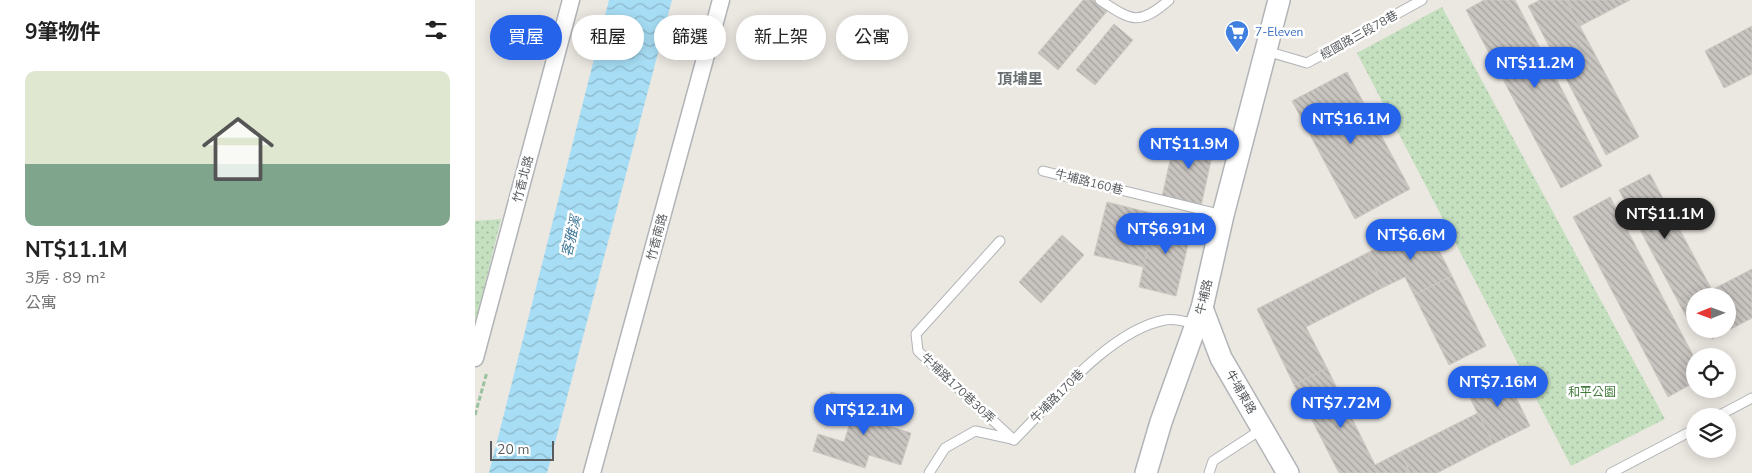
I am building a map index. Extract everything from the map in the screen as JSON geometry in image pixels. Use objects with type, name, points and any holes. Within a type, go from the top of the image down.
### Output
[{"type":"street","name":"竹香北路","points":[[475,358],[571,0]]},
{"type":"street","name":"竹香南路","points":[[592,473],[721,0]]},
{"type":"street","name":"牛埔路","points":[[1146,473],[1161,422],[1199,316],[1223,215],[1279,0]]},
{"type":"street","name":"牛埔東路","points":[[1199,316],[1221,358],[1288,473]]},
{"type":"lane","points":[[1100,0],[1129,18],[1145,17],[1169,0]]},
{"type":"lane","name":"經國路三段78巷","points":[[1266,51],[1307,63],[1422,0]]},
{"type":"lane","name":"牛埔路160巷","points":[[1043,170],[1223,215]]},
{"type":"lane","name":"牛埔路170巷30弄","points":[[1000,241],[916,334],[918,351],[1013,440]]},
{"type":"lane","name":"牛埔路170巷","points":[[1013,440],[1094,360],[1137,329],[1167,319],[1199,316]]},
{"type":"lane","points":[[1733,408],[1752,398]]},
{"type":"lane","points":[[1209,473],[1213,460],[1262,429]]},
{"type":"lane","points":[[929,473],[945,448],[975,431],[1013,440]]},
{"type":"lane","points":[[1611,473],[1686,434]]},
{"type":"green space","name":"和平公園","points":[[1442,7],[1665,419],[1571,466],[1357,53]]},
{"type":"green space","points":[[501,219],[475,325],[475,221]]},
{"type":"water","name":"客雅溪","points":[[609,0],[672,0],[668,15],[654,15],[654,60],[656,60],[547,473],[489,473],[594,60],[644,60],[644,15],[605,15]]},
{"type":"building","points":[[1083,0],[1096,0],[1108,10],[1058,70],[1038,53]]},
{"type":"building","points":[[1484,0],[1515,0],[1602,166],[1561,188],[1466,10]]},
{"type":"building","points":[[1540,0],[1566,0],[1639,137],[1606,155],[1528,6]]},
{"type":"building","points":[[1566,0],[1630,0],[1580,26]]},
{"type":"building","points":[[1114,24],[1133,40],[1095,85],[1076,70]]},
{"type":"building","points":[[1752,26],[1752,74],[1724,88],[1705,51]]},
{"type":"building","points":[[1347,72],[1410,189],[1355,219],[1292,101]]},
{"type":"building","points":[[1176,133],[1215,142],[1201,206],[1162,197]]},
{"type":"building","points":[[1650,174],[1711,288],[1686,288],[1686,304],[1681,307],[1619,190]]},
{"type":"building","points":[[1610,197],[1689,348],[1686,348],[1686,387],[1668,397],[1573,217]]},
{"type":"building","points":[[1107,202],[1155,214],[1144,267],[1094,255]]},
{"type":"building","points":[[1155,214],[1193,223],[1176,296],[1139,287]]},
{"type":"building","points":[[1426,224],[1452,276],[1414,295],[1405,277],[1384,287],[1367,253]]},
{"type":"building","points":[[1062,235],[1084,255],[1041,303],[1019,282]]},
{"type":"building","points":[[1367,253],[1384,287],[1306,327],[1327,368],[1294,385],[1257,309]]},
{"type":"building","points":[[1752,269],[1752,318],[1736,326],[1736,288],[1715,288]]},
{"type":"building","points":[[1452,276],[1486,346],[1449,365],[1414,295]]},
{"type":"building","points":[[1686,304],[1686,316],[1681,307]]},
{"type":"building","points":[[1327,368],[1375,465],[1400,452],[1410,473],[1339,473],[1294,385]]},
{"type":"building","points":[[1503,371],[1530,426],[1493,444],[1466,390]]},
{"type":"building","points":[[831,392],[883,408],[879,423],[911,433],[901,465],[869,455],[865,468],[813,451],[818,434],[844,442],[853,413],[827,405]]},
{"type":"building","points":[[1478,413],[1493,444],[1437,473],[1410,473],[1400,452]]},
{"type":"place","name":"7-Eleven","points":[[1237,53]]},
{"type":"district","name":"頂埔里","points":[[1020,79]]}]
